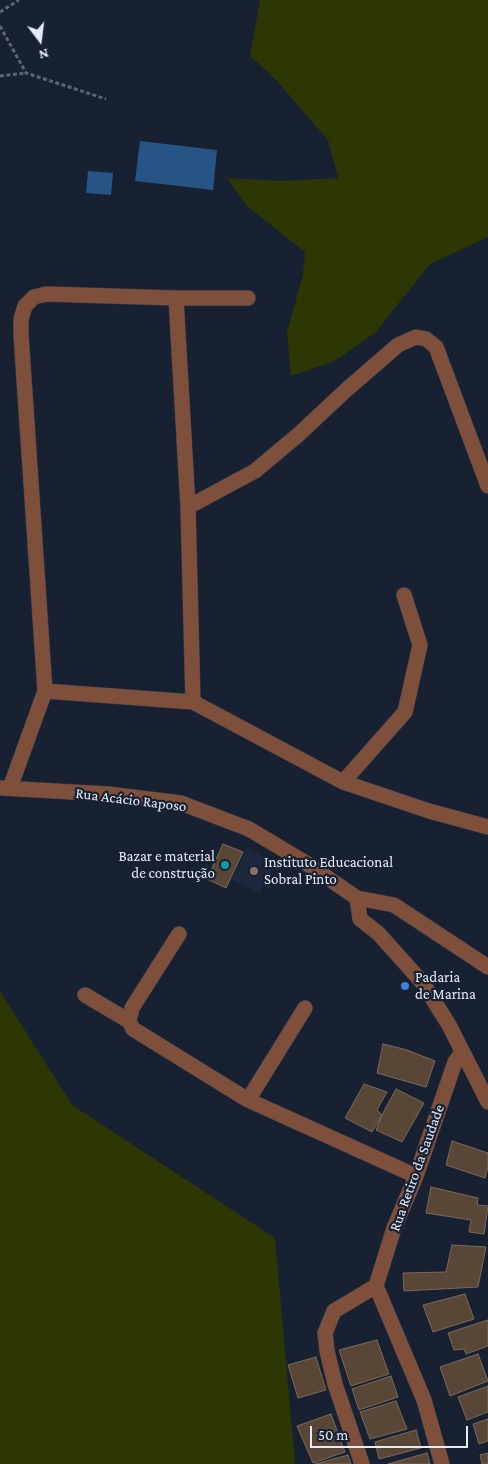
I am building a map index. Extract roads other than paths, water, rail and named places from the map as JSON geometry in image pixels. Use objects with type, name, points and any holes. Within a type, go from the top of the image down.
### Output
[{"type":"street","points":[[5,788],[45,691],[21,319],[25,306],[34,297],[46,294],[248,298]]},
{"type":"street","points":[[176,298],[188,507],[194,702]]},
{"type":"street","points":[[188,507],[255,470],[298,435],[398,345],[416,337],[426,339],[436,347],[488,486]]},
{"type":"street","points":[[343,782],[405,712],[420,645],[404,595]]},
{"type":"street","points":[[45,691],[194,702],[343,782],[429,811],[488,828]]},
{"type":"street","name":"Rua Acácio Raposo","points":[[5,788],[108,794],[181,803],[249,829],[306,863],[357,898],[394,905],[488,967]]},
{"type":"street","points":[[357,898],[360,919],[378,933],[422,982],[449,1025],[488,1102]]},
{"type":"street","points":[[179,934],[132,1008],[129,1021],[132,1030],[248,1100],[416,1176]]},
{"type":"street","points":[[85,995],[129,1021]]},
{"type":"street","points":[[248,1100],[305,1008]]},
{"type":"street","name":"Rua Retiro da Saudade","points":[[376,1286],[394,1228],[416,1176],[455,1062],[462,1052]]},
{"type":"street","points":[[362,1464],[334,1384],[325,1333],[334,1311],[376,1286],[424,1400],[442,1464]]},
{"type":"water","points":[[140,141],[217,150],[213,190],[135,181]]},
{"type":"water","points":[[88,171],[113,173],[111,195],[86,193]]},
{"type":"place","name":"Bazar e material de construção","points":[[225,865]]},
{"type":"place","name":"Instituto Educacional Sobral Pinto","points":[[254,871]]},
{"type":"place","name":"Padaria de Marina","points":[[405,986]]}]
